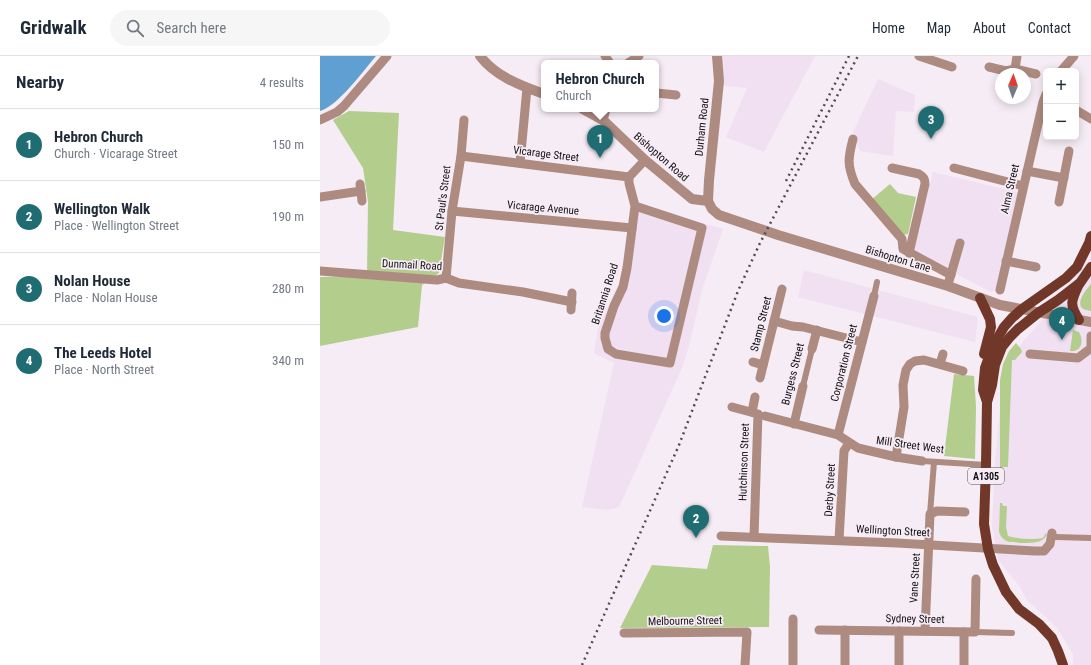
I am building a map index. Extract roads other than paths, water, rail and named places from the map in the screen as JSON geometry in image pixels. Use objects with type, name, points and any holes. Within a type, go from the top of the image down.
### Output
[{"type":"main road","name":"A1305","points":[[985,368],[993,346],[1004,327],[1022,309],[1066,278],[1077,267],[1091,236]]},
{"type":"main road","name":"A1305","points":[[986,402],[992,385],[995,365],[1002,347],[1018,329],[1080,282],[1091,267]]},
{"type":"main road","points":[[1079,320],[1073,311],[1072,305],[1074,295],[1080,282]]},
{"type":"main road","name":"A1305","points":[[980,298],[990,318],[991,327],[984,352],[985,368],[983,390],[986,402],[984,524],[988,549],[993,565],[1006,592],[1019,609],[1039,624],[1052,638],[1062,665]]},
{"type":"street","points":[[320,120],[337,112],[344,106],[387,56]]},
{"type":"street","points":[[480,56],[498,73],[527,88],[541,93]]},
{"type":"street","name":"Durham Road","points":[[708,200],[719,81],[717,56]]},
{"type":"street","points":[[919,56],[952,66]]},
{"type":"street","points":[[1015,68],[1017,56]]},
{"type":"street","points":[[1063,68],[1070,57]]},
{"type":"street","points":[[990,66],[996,68]]},
{"type":"street","points":[[1031,73],[1036,74]]},
{"type":"street","points":[[520,163],[527,88]]},
{"type":"street","points":[[659,93],[676,95]]},
{"type":"street","name":"Alma Street","points":[[1000,290],[1043,102]]},
{"type":"street","name":"Bishopton Road","points":[[588,112],[603,120],[645,160],[692,199],[708,200]]},
{"type":"street","points":[[603,120],[605,112]]},
{"type":"street","points":[[1079,112],[1091,119]]},
{"type":"street","name":"St Paul's Street","points":[[446,278],[452,211],[461,156],[464,120]]},
{"type":"street","points":[[853,139],[854,150],[848,161],[855,184],[902,239],[903,249],[951,275]]},
{"type":"street","points":[[1059,202],[1069,151]]},
{"type":"street","name":"Vicarage Street","points":[[461,156],[629,177]]},
{"type":"street","points":[[629,177],[645,160]]},
{"type":"street","points":[[892,168],[922,176],[924,178],[925,184],[909,253]]},
{"type":"street","points":[[954,168],[1023,186]]},
{"type":"street","points":[[1027,171],[1064,178]]},
{"type":"street","name":"Britannia Road","points":[[629,177],[628,183],[635,206],[627,268],[623,287],[614,306],[605,333],[605,338],[608,349],[616,354],[670,363],[702,228],[635,206]]},
{"type":"street","points":[[320,197],[360,188],[362,201]]},
{"type":"street","name":"Bishopton Lane","points":[[708,200],[712,209],[719,215],[778,235],[948,286],[1000,305],[1091,322]]},
{"type":"street","name":"Vicarage Avenue","points":[[452,211],[632,228]]},
{"type":"street","points":[[948,286],[960,243]]},
{"type":"street","points":[[1006,261],[1036,268]]},
{"type":"street","name":"Dunmail Road","points":[[320,271],[437,280],[446,278],[459,284],[523,292],[572,301]]},
{"type":"street","points":[[874,296],[878,282]]},
{"type":"street","name":"Stamp Street","points":[[760,378],[782,288]]},
{"type":"street","name":"Corporation Street","points":[[838,435],[874,296]]},
{"type":"street","points":[[774,321],[792,326],[817,330],[862,342]]},
{"type":"street","name":"Burgess Street","points":[[794,424],[817,330]]},
{"type":"street","points":[[1091,336],[1091,345]]},
{"type":"street","points":[[1030,354],[1078,358],[1091,348]]},
{"type":"street","points":[[940,364],[943,354]]},
{"type":"street","points":[[896,457],[904,406],[903,385],[906,370],[910,364],[915,361],[924,360],[963,371]]},
{"type":"street","name":"Stamp Street","points":[[753,362],[763,364]]},
{"type":"street","points":[[752,412],[755,397]]},
{"type":"street","name":"Hutchinson Street","points":[[732,407],[758,414],[754,538]]},
{"type":"street","name":"Mill Street West","points":[[765,416],[838,435],[858,448],[896,457],[922,461],[986,465]]},
{"type":"street","name":"Derby Street","points":[[839,540],[844,451],[849,442]]},
{"type":"street","points":[[934,462],[930,514],[937,511],[965,512]]},
{"type":"street","name":"Vane Street","points":[[925,632],[930,514]]},
{"type":"street","points":[[1054,535],[1091,538]]},
{"type":"street","name":"Wellington Street","points":[[721,536],[929,544],[1035,551],[1044,550],[1050,544],[1054,535]]},
{"type":"street","points":[[974,632],[976,579]]},
{"type":"street","points":[[976,598],[986,599]]},
{"type":"street","points":[[793,619],[793,665]]},
{"type":"street","name":"Sydney Street","points":[[819,630],[974,632],[1012,634]]},
{"type":"street","points":[[845,665],[846,630]]},
{"type":"street","points":[[899,631],[899,665]]},
{"type":"street","name":"Melbourne Street","points":[[624,633],[747,632],[745,665]]},
{"type":"street","points":[[964,632],[964,665]]},
{"type":"water","points":[[320,56],[376,56],[335,102],[320,111]]},
{"type":"railway","points":[[786,181],[849,56]]},
{"type":"railway","points":[[582,665],[679,445],[738,291],[760,243],[858,56]]},
{"type":"place","name":"Nolan House","points":[[931,139]]},
{"type":"place","name":"Hebron Church","points":[[600,158]]},
{"type":"place","name":"The Leeds Hotel","points":[[1062,340]]},
{"type":"place","name":"Wellington Walk","points":[[696,538]]}]
